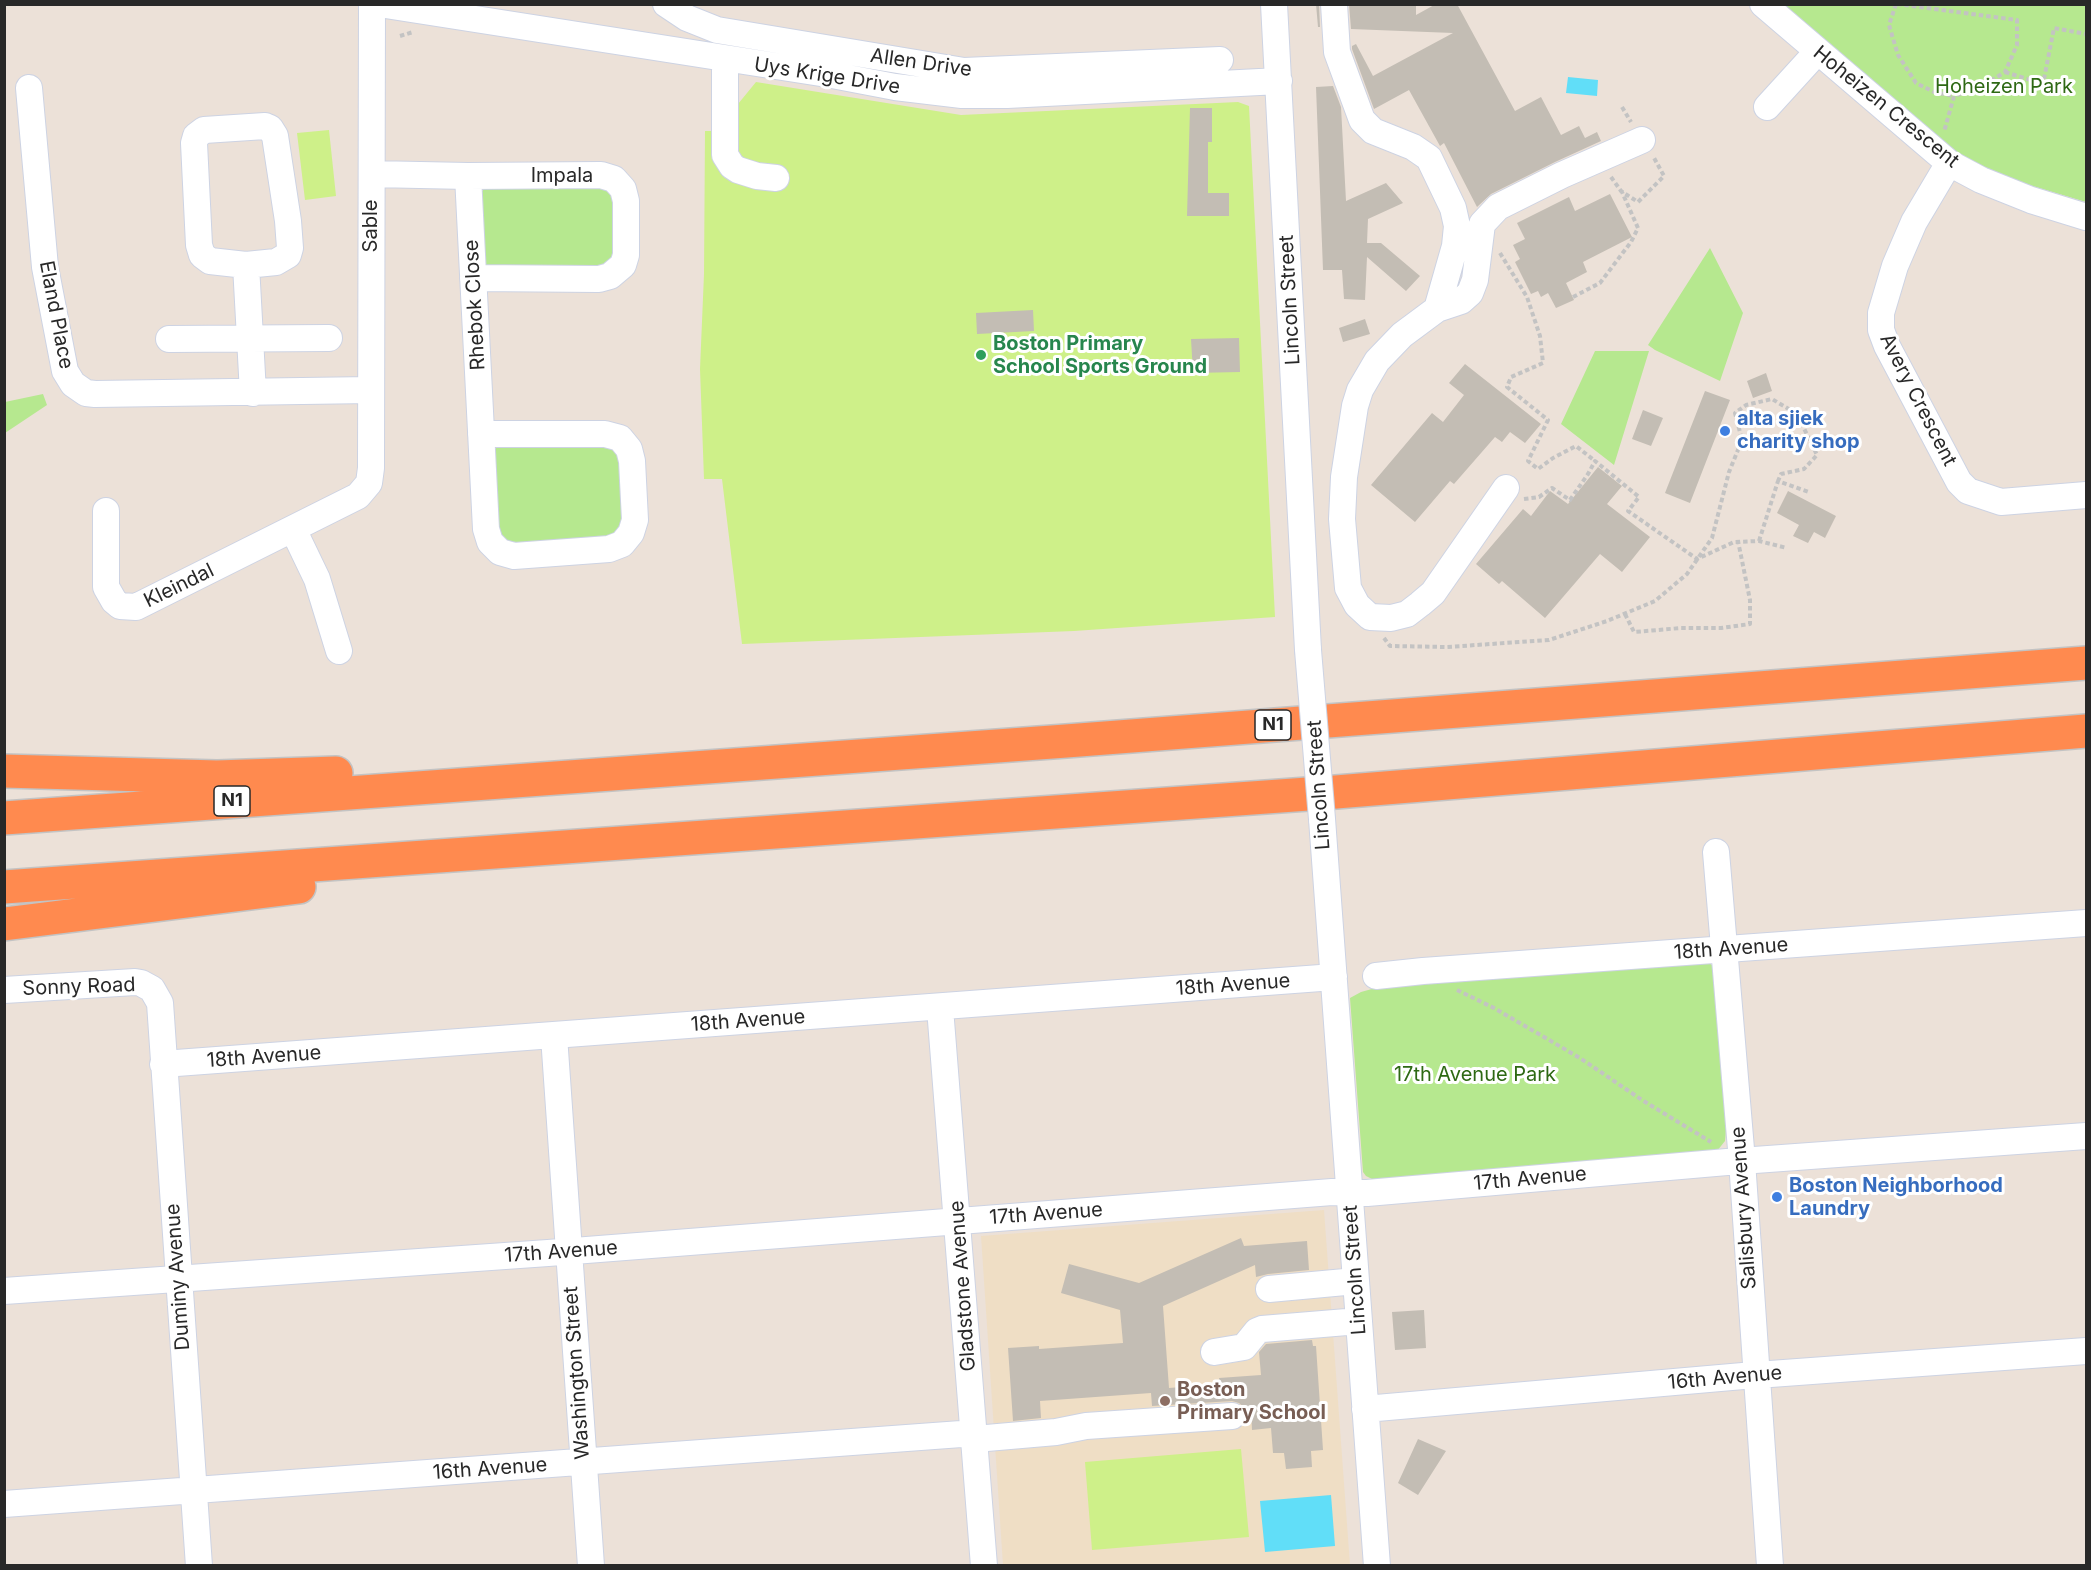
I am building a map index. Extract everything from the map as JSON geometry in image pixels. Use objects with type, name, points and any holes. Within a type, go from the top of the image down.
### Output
[{"type":"highway","name":"N1","points":[[4,818],[2086,663]]},
{"type":"highway","points":[[4,887],[1336,792],[2086,731]]},
{"type":"highway","points":[[4,771],[217,777],[370,772],[460,785]]},
{"type":"highway","points":[[4,924],[530,856],[567,846]]},
{"type":"street","name":"Sable","points":[[371,447],[372,4]]},
{"type":"street","name":"Uys Krige Drive","points":[[379,4],[827,74],[895,87],[962,95],[1007,95],[1279,81]]},
{"type":"street","name":"Allen Drive","points":[[666,4],[687,18],[717,30],[963,71],[1220,60]]},
{"type":"street","name":"Lincoln Street","points":[[1274,4],[1308,650],[1377,1566]]},
{"type":"street","points":[[1334,4],[1337,52],[1362,120],[1373,131],[1413,147],[1429,158],[1453,208],[1456,226],[1455,246],[1437,309]]},
{"type":"street","name":"Hoheizen Crescent","points":[[1763,4],[1948,162],[1981,180],[2086,218]]},
{"type":"street","points":[[1767,107],[1818,51]]},
{"type":"street","points":[[725,59],[725,155],[732,166],[738,170],[756,176],[776,178]]},
{"type":"street","name":"Eland Place","points":[[29,88],[45,267],[65,370],[73,384],[86,393],[95,394],[371,390]]},
{"type":"street","points":[[265,126],[270,128],[275,136],[290,248],[288,255],[276,262],[246,265],[210,261],[202,255],[199,245],[194,143],[196,136],[204,130],[265,126]]},
{"type":"street","points":[[1515,493],[1433,593],[1407,614],[1391,618],[1370,617],[1357,605],[1348,588],[1342,519],[1344,477],[1355,406],[1360,390],[1377,362],[1402,335],[1437,309],[1461,301],[1470,293],[1475,280],[1482,224],[1498,207],[1562,175],[1646,146]]},
{"type":"street","name":"Avery Crescent","points":[[1948,162],[1914,222],[1895,266],[1881,313],[1881,330],[1887,346],[1959,482],[1968,491],[2001,502],[2086,495]]},
{"type":"street","name":"Impala","points":[[372,174],[608,176],[619,183],[623,189],[626,201],[625,260],[620,270],[610,276],[599,279],[473,278]]},
{"type":"street","name":"Rhebok Close","points":[[468,176],[487,536],[500,552],[514,556],[609,549],[622,544],[632,533],[635,520],[632,455],[620,438],[605,434],[482,434]]},
{"type":"street","points":[[246,265],[253,393]]},
{"type":"street","points":[[169,339],[329,338]]},
{"type":"street","name":"Kleindal","points":[[106,512],[106,587],[114,601],[128,608],[143,604],[358,496],[371,476],[371,447]]},
{"type":"street","points":[[292,529],[317,579],[339,651]]},
{"type":"street","name":"Salisbury Avenue","points":[[1716,852],[1742,1161],[1770,1566]]},
{"type":"street","name":"18th Avenue","points":[[1377,976],[2086,923]]},
{"type":"street","name":"18th Avenue","points":[[163,1064],[1334,977]]},
{"type":"street","name":"Sonny Road","points":[[4,990],[135,982],[152,989]]},
{"type":"street","name":"Duminy Avenue","points":[[152,989],[160,1003],[199,1566]]},
{"type":"street","name":"Gladstone Avenue","points":[[940,1008],[984,1566]]},
{"type":"street","name":"Washington Street","points":[[554,1036],[591,1566]]},
{"type":"street","name":"17th Avenue","points":[[4,1291],[568,1251],[1332,1192],[1350,1194],[1742,1161],[2086,1136]]},
{"type":"street","points":[[1269,1289],[1356,1281]]},
{"type":"street","points":[[1214,1352],[1244,1347],[1257,1331],[1262,1329],[1359,1321]]},
{"type":"street","name":"16th Avenue","points":[[1365,1409],[1755,1375],[2086,1351]]},
{"type":"street","name":"16th Avenue","points":[[4,1504],[583,1462],[1056,1432],[1086,1426],[1232,1416]]},
{"type":"path","points":[[1896,4],[2017,20],[2017,45],[2005,72],[1984,85],[1954,96],[1934,92],[1916,83],[1898,55],[1889,25],[1896,4]]},
{"type":"path","points":[[2005,72],[2043,84],[2054,28],[2086,34]]},
{"type":"path","points":[[1942,137],[1954,96]]},
{"type":"path","points":[[1622,191],[1638,202],[1664,176],[1646,146]]},
{"type":"path","points":[[1573,297],[1600,283],[1631,242],[1638,228],[1622,191],[1608,173]]},
{"type":"path","points":[[1482,224],[1527,297],[1540,336],[1543,363],[1511,377],[1507,387],[1548,420],[1528,461],[1538,469],[1576,446],[1639,497],[1628,510],[1697,560]]},
{"type":"path","points":[[1370,617],[1390,646],[1447,647],[1550,640],[1655,601],[1687,574],[1712,538],[1729,472],[1742,440],[1735,413],[1746,405],[1772,399],[1797,414],[1817,455],[1804,469],[1781,474],[1759,541]]},
{"type":"path","points":[[1515,493],[1539,497],[1552,488],[1570,500],[1595,461]]},
{"type":"path","points":[[1778,481],[1809,492]]},
{"type":"path","points":[[1697,560],[1738,541],[1759,541],[1787,548]]},
{"type":"path","points":[[1625,614],[1634,632],[1681,628],[1721,628],[1750,624],[1750,600],[1738,541]]},
{"type":"path","points":[[1423,971],[1494,1008],[1580,1058],[1642,1100],[1717,1146]]},
{"type":"shaded area","name":"Boston Primary School","points":[[1324,1210],[1350,1565],[1003,1565],[981,1236]]},
{"type":"green space","name":"Hoheizen Park","points":[[1784,5],[2086,5],[2086,202],[2002,177],[1971,163],[1932,136]]},
{"type":"green space","name":"Boston Primary School Sports Ground","points":[[756,82],[961,115],[1238,102],[1249,106],[1275,617],[1074,631],[742,644],[722,479],[704,479],[700,369],[704,274],[705,131],[738,131],[738,104]]},
{"type":"green space","points":[[329,130],[336,196],[305,200],[297,133]]},
{"type":"green space","points":[[602,183],[613,189],[618,252],[609,268],[486,265],[482,260],[480,194],[484,189]]},
{"type":"green space","points":[[1710,248],[1743,313],[1720,381],[1648,345]]},
{"type":"green space","points":[[1595,351],[1649,351],[1614,465],[1561,424]]},
{"type":"green space","points":[[43,394],[47,405],[5,433],[5,402]]},
{"type":"green space","points":[[604,442],[618,448],[626,520],[621,535],[511,548],[498,540],[492,453],[499,445]]},
{"type":"green space","name":"17th Avenue Park","points":[[1707,961],[1716,972],[1726,1130],[1725,1141],[1717,1151],[1374,1180],[1363,1172],[1350,998],[1379,987]]},
{"type":"green space","points":[[1241,1449],[1249,1537],[1092,1550],[1085,1462]]},
{"type":"water","points":[[1568,77],[1598,80],[1597,96],[1566,93]]},
{"type":"water","points":[[1331,1495],[1335,1546],[1265,1552],[1260,1501]]},
{"type":"building","points":[[1316,4],[1319,4],[1320,27],[1318,27]]},
{"type":"building","points":[[1349,4],[1416,4],[1416,15],[1436,4],[1457,4],[1515,111],[1541,97],[1561,135],[1579,126],[1585,138],[1597,132],[1601,141],[1491,194],[1477,207],[1444,143],[1440,146],[1409,90],[1374,109],[1352,49],[1352,46],[1356,44],[1373,76],[1453,33],[1351,29]]},
{"type":"building","points":[[1333,86],[1341,107],[1346,201],[1386,183],[1403,203],[1368,219],[1367,243],[1381,243],[1420,276],[1406,291],[1367,257],[1365,300],[1344,299],[1342,270],[1323,270],[1316,87]]},
{"type":"building","points":[[1190,108],[1212,108],[1212,142],[1208,142],[1208,193],[1229,193],[1229,216],[1187,216]]},
{"type":"building","points":[[1610,194],[1632,237],[1583,262],[1587,272],[1566,283],[1574,300],[1556,308],[1548,293],[1541,297],[1538,291],[1531,294],[1515,262],[1520,259],[1513,245],[1525,239],[1517,223],[1569,197],[1575,211]]},
{"type":"building","points":[[1033,310],[1034,331],[977,334],[976,313]]},
{"type":"building","points":[[1365,319],[1370,334],[1343,342],[1339,328]]},
{"type":"building","points":[[1239,338],[1240,372],[1193,373],[1191,339]]},
{"type":"building","points":[[1465,364],[1541,424],[1525,443],[1510,432],[1502,442],[1495,437],[1454,484],[1450,481],[1415,522],[1371,485],[1432,413],[1443,422],[1464,395],[1449,383]]},
{"type":"building","points":[[1766,373],[1772,391],[1753,398],[1747,381]]},
{"type":"building","points":[[1705,391],[1730,400],[1690,503],[1665,493]]},
{"type":"building","points":[[1643,410],[1663,418],[1651,446],[1632,439]]},
{"type":"building","points":[[1598,467],[1622,486],[1607,504],[1650,537],[1622,572],[1600,554],[1545,618],[1502,581],[1499,584],[1476,564],[1523,509],[1531,516],[1550,491],[1568,504]]},
{"type":"building","points":[[1788,491],[1836,516],[1825,538],[1814,532],[1808,543],[1793,536],[1799,525],[1777,513]]},
{"type":"building","points":[[1241,1238],[1244,1246],[1307,1241],[1309,1270],[1256,1277],[1255,1265],[1163,1306],[1169,1388],[1220,1384],[1219,1378],[1261,1375],[1259,1352],[1266,1344],[1312,1340],[1313,1346],[1316,1346],[1323,1450],[1311,1451],[1312,1467],[1286,1469],[1284,1453],[1273,1453],[1271,1428],[1252,1430],[1251,1408],[1245,1408],[1232,1401],[1152,1406],[1151,1393],[1040,1401],[1041,1418],[1013,1421],[1008,1348],[1039,1346],[1039,1349],[1123,1343],[1120,1310],[1061,1293],[1069,1264],[1139,1283]]},
{"type":"building","points":[[1424,1310],[1426,1348],[1395,1350],[1392,1312]]},
{"type":"building","points":[[1418,1439],[1446,1451],[1418,1495],[1398,1483]]},
{"type":"place","name":"Boston Primary School Sports Ground","points":[[981,355]]},
{"type":"place","name":"alta sjiek charity shop","points":[[1725,431]]},
{"type":"place","name":"Boston Neighborhood Laundry","points":[[1777,1197]]},
{"type":"place","name":"Boston Primary School","points":[[1165,1401]]}]
